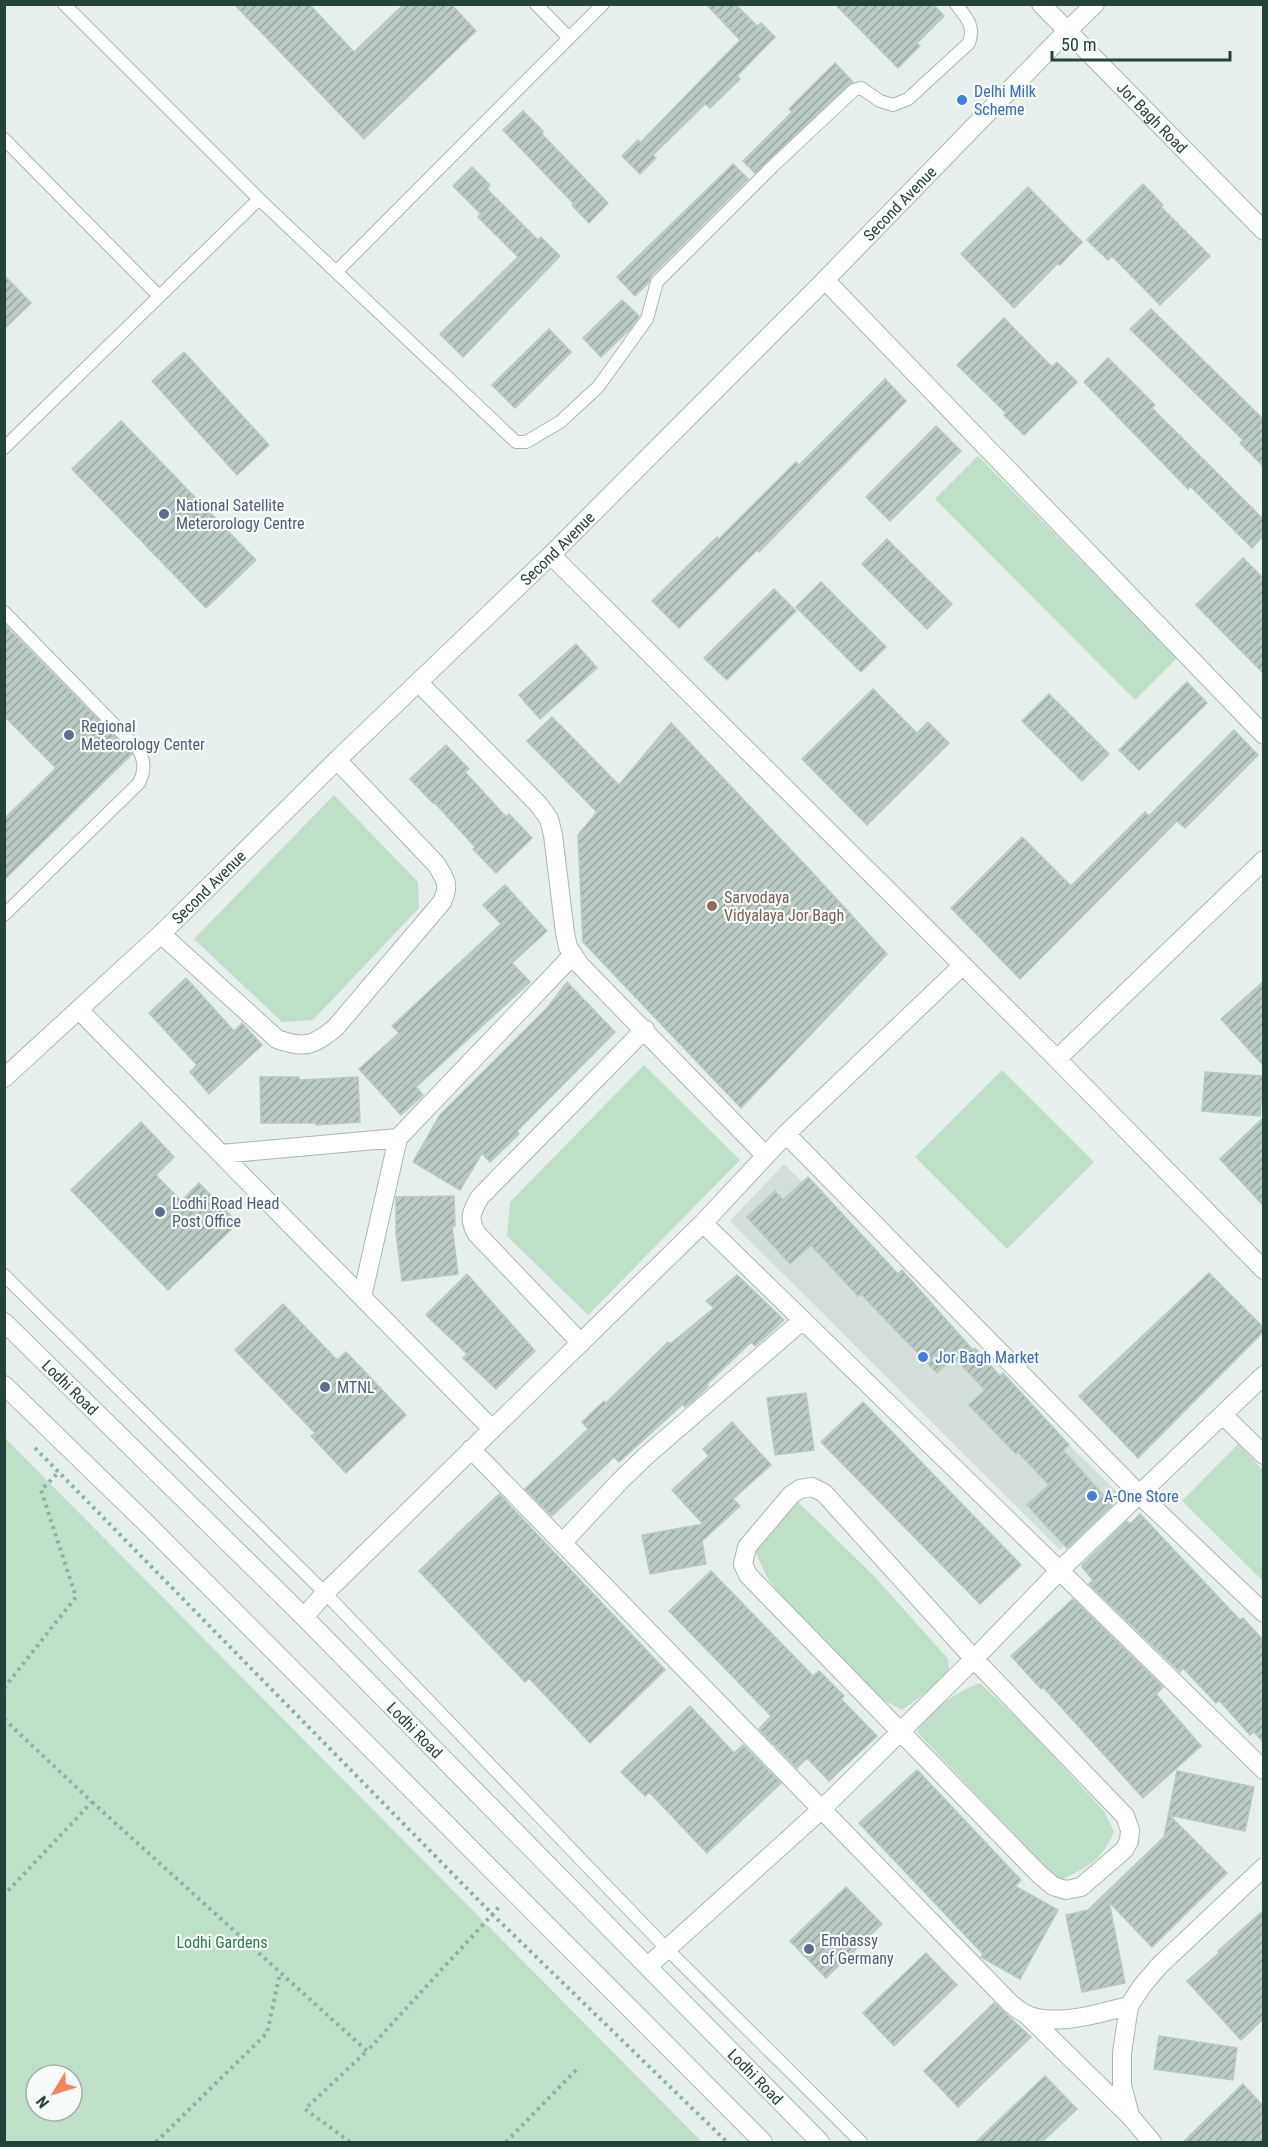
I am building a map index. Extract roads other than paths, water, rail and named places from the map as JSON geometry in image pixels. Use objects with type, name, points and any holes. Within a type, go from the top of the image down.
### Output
[{"type":"street","name":"Jor Bagh Road","points":[[1041,4],[1263,231]]},
{"type":"street","name":"Second Avenue","points":[[4,1078],[161,934],[337,760],[551,555],[1095,4]]},
{"type":"street","points":[[825,280],[1263,735]]},
{"type":"street","points":[[551,555],[1057,1059],[1263,1270]]},
{"type":"street","points":[[419,683],[539,805],[549,819],[565,933],[568,947],[580,965],[645,1029],[766,1156]]},
{"type":"street","points":[[161,934],[277,1039],[294,1045],[306,1046],[321,1040],[336,1027],[442,902],[447,890],[445,878],[436,864],[337,760]]},
{"type":"street","points":[[1057,1059],[1263,860]]},
{"type":"street","points":[[362,1297],[398,1138],[573,955]]},
{"type":"street","points":[[304,1617],[325,1593],[703,1223],[786,1134],[963,965]]},
{"type":"street","points":[[78,1010],[492,1429]]},
{"type":"street","points":[[581,1343],[477,1234],[470,1223],[471,1212],[480,1197],[645,1029]]},
{"type":"street","points":[[786,1134],[1140,1495],[1263,1613]]},
{"type":"street","points":[[220,1154],[398,1138]]},
{"type":"street","points":[[703,1223],[1263,1770]]},
{"type":"street","points":[[562,1543],[647,1455],[803,1320]]},
{"type":"street","name":"Lodhi Road","points":[[4,1322],[304,1617],[820,2142]]},
{"type":"street","points":[[648,1966],[822,1809],[974,1659],[1060,1570],[1263,1376]]},
{"type":"street","points":[[4,1385],[151,1528],[763,2142]]},
{"type":"street","points":[[1222,1415],[1263,1455]]},
{"type":"street","points":[[471,1449],[1010,2003],[1029,2016],[1130,2116],[1152,2142]]},
{"type":"street","points":[[812,1487],[824,1493],[974,1659],[1125,1816],[1130,1830],[1129,1841],[1124,1850],[1081,1887],[1066,1890],[1053,1886],[899,1731],[748,1575],[743,1564],[747,1547],[791,1495],[800,1489],[812,1487]]},
{"type":"street","points":[[1130,2116],[1122,2085],[1122,2053],[1129,2006],[1159,1966],[1263,1867]]},
{"type":"street","points":[[1029,2016],[1069,2019],[1129,2006]]},
{"type":"lane","points":[[64,4],[259,199],[516,442],[526,442],[560,422],[598,387],[647,319],[657,282],[773,166],[854,90],[861,88],[880,101],[893,105],[908,99],[969,43],[973,33],[967,18],[956,4]]},
{"type":"lane","points":[[536,4],[569,38]]},
{"type":"lane","points":[[336,272],[603,4]]},
{"type":"lane","points":[[4,139],[159,296]]},
{"type":"lane","points":[[4,448],[259,199]]},
{"type":"lane","points":[[4,612],[139,750],[144,759],[144,772],[139,783],[4,915]]},
{"type":"lane","points":[[4,1275],[325,1593],[666,1948],[861,2142]]},
{"type":"place","name":"Delhi Milk Scheme","points":[[962,100]]},
{"type":"place","name":"National Satellite Meterorology Centre","points":[[164,514]]},
{"type":"place","name":"Regional Meteorology Center","points":[[69,735]]},
{"type":"place","name":"Sarvodaya Vidyalaya Jor Bagh","points":[[712,906]]},
{"type":"place","name":"Lodhi Road Head Post Office","points":[[160,1212]]},
{"type":"place","name":"Jor Bagh Market","points":[[923,1357]]},
{"type":"place","name":"MTNL","points":[[325,1387]]},
{"type":"place","name":"A-One Store","points":[[1092,1496]]},
{"type":"place","name":"Embassy of Germany","points":[[809,1949]]},
{"type":"park label","name":"Lodhi Gardens","points":[[222,1942]]}]
